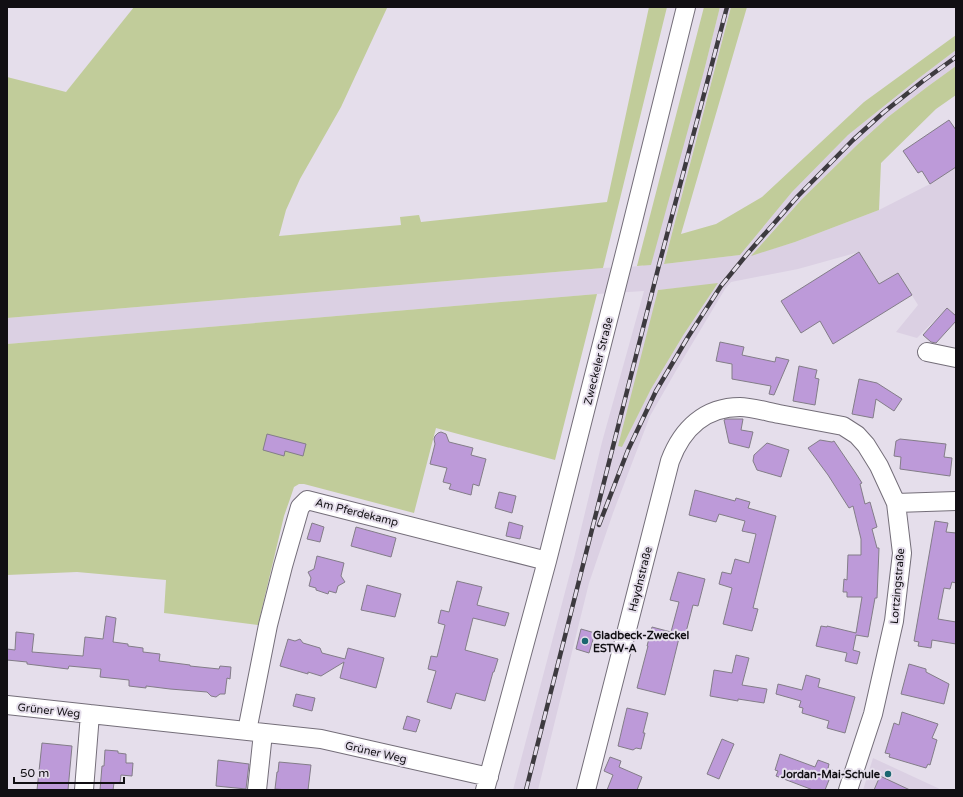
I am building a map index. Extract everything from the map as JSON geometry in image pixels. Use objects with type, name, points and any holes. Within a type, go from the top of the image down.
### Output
[{"type":"street","name":"Zweckeler Straße","points":[[487,784],[547,561],[686,7]]},
{"type":"street","points":[[927,352],[956,358]]},
{"type":"street","name":"Lortzingstraße","points":[[670,461],[680,440],[697,421],[708,414],[722,409],[741,407],[843,426],[857,435],[866,445],[879,466],[896,503],[902,553],[894,621],[873,714],[848,790]]},
{"type":"street","name":"Haydnstraße","points":[[586,790],[670,461]]},
{"type":"street","name":"Am Pferdekamp","points":[[255,732],[268,625],[300,507],[307,500],[547,561]]},
{"type":"street","points":[[896,503],[956,501]]},
{"type":"street","name":"Grüner Weg","points":[[7,705],[321,739],[487,784]]},
{"type":"street","name":"Grüner Weg","points":[[84,790],[90,714]]},
{"type":"street","points":[[255,732],[257,790]]},
{"type":"shaded area","points":[[720,7],[731,7],[664,264],[740,255],[792,192],[848,135],[956,50],[956,66],[888,117],[857,145],[802,199],[752,255],[795,242],[879,210],[930,184],[956,167],[956,316],[947,308],[917,338],[896,332],[918,305],[898,273],[879,284],[859,252],[798,269],[731,282],[725,289],[650,416],[613,513],[589,583],[538,790],[513,790],[575,554],[602,442],[644,291],[7,344],[7,318],[603,268],[643,266],[704,71]],"holes":[[[717,284],[684,334],[651,389],[622,447],[658,290]]]},
{"type":"shaded area","name":"Jordan-Mai-Schule","points":[[873,758],[942,790],[863,790]]},
{"type":"green space","points":[[134,7],[387,8],[341,107],[300,179],[286,210],[279,236],[401,225],[400,217],[419,215],[421,222],[607,202],[649,7],[667,7],[603,268],[7,318],[7,77],[66,92]]},
{"type":"green space","points":[[704,7],[720,7],[704,71],[651,265],[637,266]]},
{"type":"green space","points":[[731,7],[747,7],[681,234],[716,224],[762,197],[864,102],[956,35],[956,50],[848,135],[792,192],[740,255],[664,264]]},
{"type":"green space","points":[[956,66],[956,95],[936,109],[881,163],[879,210],[795,242],[751,256],[802,199],[857,145],[888,117]]},
{"type":"green space","points":[[718,283],[684,334],[651,389],[622,447],[618,446],[658,290]]},
{"type":"green space","points":[[597,294],[555,460],[436,428],[414,513],[304,484],[299,484],[294,487],[284,516],[258,625],[164,613],[166,580],[77,572],[7,575],[7,344]]},
{"type":"building","points":[[949,120],[956,130],[956,167],[930,184],[922,171],[918,173],[903,151]]},
{"type":"building","points":[[859,252],[879,284],[898,273],[912,295],[833,344],[820,321],[801,333],[781,301]]},
{"type":"building","points":[[947,308],[956,316],[956,321],[936,343],[931,342],[923,335]]},
{"type":"building","points":[[720,342],[744,347],[742,355],[775,362],[776,357],[789,360],[774,395],[769,394],[771,386],[732,379],[732,364],[716,361]]},
{"type":"building","points":[[799,366],[817,370],[815,378],[819,379],[815,405],[793,401]]},
{"type":"building","points":[[859,379],[877,383],[902,399],[894,411],[876,399],[873,418],[852,414]]},
{"type":"building","points":[[743,419],[741,430],[753,432],[749,448],[729,443],[724,420]]},
{"type":"building","points":[[441,432],[446,434],[449,442],[473,448],[471,455],[486,459],[479,486],[473,484],[471,495],[449,489],[451,484],[443,482],[447,468],[430,464],[435,444],[435,436]]},
{"type":"building","points":[[267,434],[306,444],[303,456],[285,451],[284,456],[263,450]]},
{"type":"building","points":[[900,439],[946,444],[944,457],[952,458],[950,476],[900,469],[901,457],[894,456],[896,441]]},
{"type":"building","points":[[820,440],[834,441],[855,472],[862,483],[860,484],[865,504],[870,502],[877,527],[872,529],[877,548],[879,548],[877,598],[875,598],[868,637],[856,635],[853,650],[860,652],[857,664],[845,661],[847,653],[816,646],[821,626],[856,633],[862,597],[847,597],[847,592],[843,592],[844,579],[847,580],[848,555],[861,555],[861,539],[853,506],[849,508],[828,475],[808,448]]},
{"type":"building","points":[[767,443],[789,450],[781,477],[757,470],[753,461],[754,455]]},
{"type":"building","points":[[695,490],[735,501],[736,498],[750,502],[748,508],[776,516],[753,608],[758,609],[752,631],[723,624],[732,588],[719,584],[722,572],[731,574],[735,559],[749,563],[756,534],[742,531],[745,521],[719,514],[716,522],[689,515]]},
{"type":"building","points":[[499,492],[516,496],[512,513],[495,508]]},
{"type":"building","points":[[935,521],[948,523],[946,532],[956,533],[956,583],[952,582],[950,589],[944,588],[938,619],[956,622],[956,644],[932,640],[931,648],[918,646],[919,642],[914,641]]},
{"type":"building","points":[[509,522],[523,526],[520,539],[506,536]]},
{"type":"building","points":[[312,523],[324,527],[320,542],[307,539]]},
{"type":"building","points":[[356,527],[396,538],[391,557],[351,546]]},
{"type":"building","points":[[317,556],[344,563],[341,576],[345,582],[338,586],[336,593],[329,591],[328,594],[309,586],[311,578],[308,572],[314,569]]},
{"type":"building","points":[[678,572],[705,579],[698,606],[693,605],[685,636],[680,634],[665,695],[637,688],[652,627],[671,632],[679,602],[670,600]]},
{"type":"building","points":[[457,581],[482,587],[477,605],[509,613],[505,626],[473,618],[465,650],[498,659],[485,701],[456,693],[451,709],[427,702],[436,671],[428,669],[431,656],[437,657],[445,625],[438,623],[441,610],[449,612]]},
{"type":"building","points":[[367,585],[401,594],[395,617],[361,610]]},
{"type":"building","points":[[106,616],[116,618],[113,642],[143,648],[143,652],[160,654],[159,661],[219,669],[220,666],[231,667],[230,679],[227,678],[225,694],[220,694],[216,697],[211,696],[207,692],[146,686],[146,688],[129,686],[129,680],[100,677],[101,669],[69,666],[68,669],[7,660],[7,649],[15,650],[16,632],[34,634],[32,652],[83,656],[85,637],[103,639]]},
{"type":"building","name":"Gladbeck-Zweckel ESTW-A","points":[[581,629],[595,633],[589,653],[576,649]]},
{"type":"building","points":[[288,639],[295,641],[300,639],[303,643],[320,648],[322,653],[345,659],[348,648],[384,658],[376,688],[340,678],[344,662],[321,676],[280,666]]},
{"type":"building","points":[[736,655],[749,658],[742,685],[767,689],[764,703],[738,699],[738,701],[710,696],[714,670],[732,673]]},
{"type":"building","points":[[909,664],[926,669],[926,672],[949,684],[944,704],[901,694]]},
{"type":"building","points":[[806,675],[820,679],[818,687],[855,697],[845,733],[827,728],[829,721],[802,713],[803,708],[799,707],[801,701],[776,694],[778,684],[802,690]]},
{"type":"building","points":[[296,694],[315,698],[312,711],[293,706]]},
{"type":"building","points":[[627,708],[648,713],[641,749],[636,748],[633,750],[618,746]]},
{"type":"building","points":[[902,712],[938,724],[932,738],[937,740],[930,765],[928,764],[926,768],[889,757],[890,754],[885,753],[894,723],[899,725]]},
{"type":"building","points":[[407,716],[420,720],[416,732],[403,729]]},
{"type":"building","points":[[722,739],[734,744],[719,779],[707,774]]},
{"type":"building","points":[[42,743],[72,746],[68,790],[37,790]]},
{"type":"building","points":[[105,750],[118,751],[118,753],[126,754],[126,763],[133,763],[132,776],[121,775],[120,783],[114,783],[113,790],[100,790]]},
{"type":"building","points":[[780,754],[815,767],[818,760],[829,764],[828,768],[833,770],[825,790],[813,790],[776,776],[778,771],[775,770]]},
{"type":"building","points":[[610,757],[621,761],[619,767],[642,777],[637,790],[607,790],[613,775],[604,771]]},
{"type":"building","points":[[218,760],[249,764],[246,789],[216,786]]},
{"type":"building","points":[[279,762],[311,765],[308,790],[275,789]]},
{"type":"building","points":[[880,776],[910,790],[874,790]]},
{"type":"railway","points":[[526,790],[659,265],[727,7]]},
{"type":"railway","points":[[599,525],[628,450],[656,391],[688,337],[721,286],[798,196],[853,140],[884,112],[956,57]]},
{"type":"place","name":"Gladbeck-Zweckel ESTW-A","points":[[585,641]]},
{"type":"place","name":"Jordan-Mai-Schule","points":[[888,774]]}]
